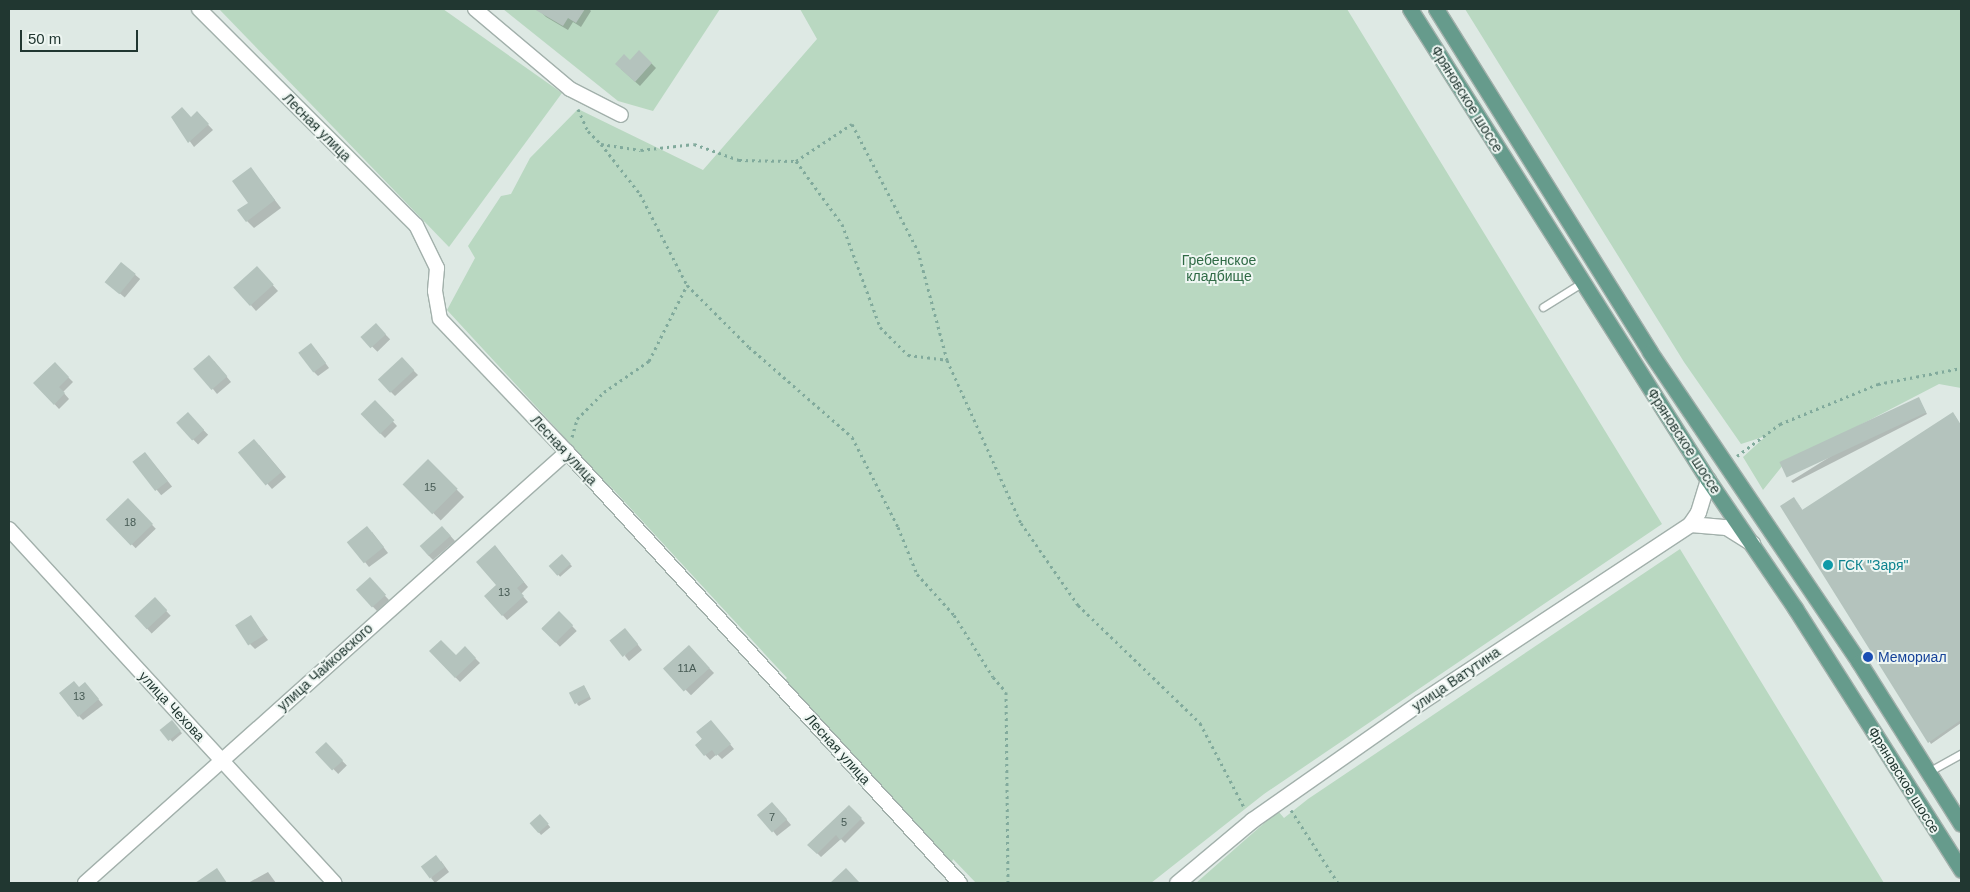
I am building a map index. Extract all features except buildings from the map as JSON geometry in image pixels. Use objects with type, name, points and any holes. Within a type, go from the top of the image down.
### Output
[{"type":"main road","name":"Фряновское шоссе","points":[[1410,9],[1708,480],[1752,543],[1961,870]]},
{"type":"main road","name":"Фряновское шоссе","points":[[1436,9],[1650,352],[1859,662],[1961,824]]},
{"type":"street","name":"Лесная улица","points":[[199,9],[416,225],[437,268],[435,291],[440,319],[567,452],[960,883]]},
{"type":"street","points":[[475,9],[570,89],[621,115]]},
{"type":"street","name":"улица Чайковского","points":[[85,883],[567,452]]},
{"type":"street","points":[[1708,480],[1698,512],[1690,524],[1726,527],[1752,543]]},
{"type":"street","name":"улица Ватутина","points":[[1177,883],[1252,820],[1419,703],[1690,524]]},
{"type":"street","name":"улица Чехова","points":[[9,529],[335,883]]},
{"type":"street","points":[[1928,773],[1961,813]]},
{"type":"lane","points":[[1543,307],[1583,282]]},
{"type":"lane","points":[[1928,773],[1961,754]]},
{"type":"path","points":[[570,89],[588,131],[601,144],[640,194],[687,285],[749,347],[852,437],[898,527],[918,574],[954,614],[993,677],[1006,692],[1008,883]]},
{"type":"path","points":[[601,144],[642,150],[694,144],[740,160],[796,161],[852,124],[918,251],[946,360],[1021,523],[1078,605],[1200,723],[1252,820]]},
{"type":"path","points":[[796,161],[842,224],[880,328],[908,355],[946,360]]},
{"type":"path","points":[[567,452],[577,419],[604,392],[649,361],[687,285]]},
{"type":"path","points":[[1737,456],[1780,424],[1878,384],[1961,368]]},
{"type":"path","points":[[1284,798],[1338,883]]},
{"type":"green space","points":[[219,9],[443,9],[562,93],[449,247]]},
{"type":"green space","points":[[503,9],[720,9],[653,111],[618,101]]},
{"type":"green space","name":"Гребенское кладбище","points":[[800,9],[1347,9],[1662,524],[1264,794],[1151,883],[976,883],[953,859],[952,862],[944,858],[784,681],[787,678],[610,486],[602,485],[574,455],[578,452],[447,310],[475,258],[468,246],[501,196],[511,194],[530,158],[578,109],[703,170],[817,39]]},
{"type":"green space","points":[[1465,9],[1961,9],[1961,388],[1939,384],[1783,465],[1763,490],[1743,457],[1766,436],[1741,444],[1684,362]]},
{"type":"green space","points":[[1680,549],[1884,883],[1196,883],[1278,811],[1284,818],[1308,799]]},
{"type":"place","name":"ГСК \"Заря\"","points":[[1828,565]]},
{"type":"place","name":"Мемориал","points":[[1868,657]]}]
